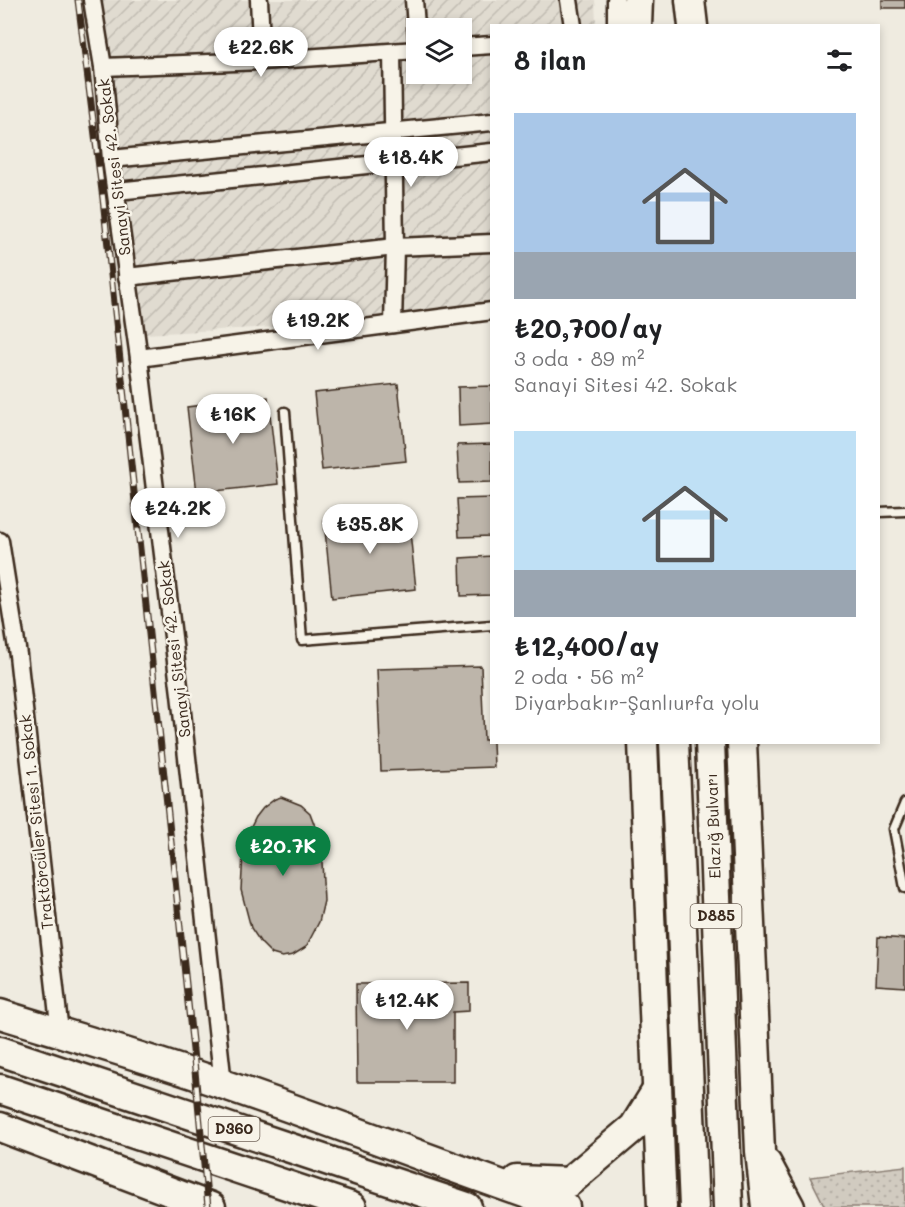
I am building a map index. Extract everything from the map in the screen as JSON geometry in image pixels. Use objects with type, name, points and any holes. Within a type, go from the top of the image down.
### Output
[{"type":"highway","points":[[636,24],[640,0]]},
{"type":"highway","points":[[640,0],[643,24]]},
{"type":"highway","points":[[687,24],[688,0]]},
{"type":"highway","points":[[688,0],[693,24]]},
{"type":"highway","points":[[643,744],[662,1207]]},
{"type":"highway","name":"Elazığ Bulvarı","points":[[675,744],[694,1207]]},
{"type":"highway","name":"Elazığ Bulvarı","points":[[710,744],[728,1207]]},
{"type":"highway","points":[[742,744],[760,1152],[766,1207]]},
{"type":"highway","points":[[0,1014],[223,1084],[473,1176],[565,1207]]},
{"type":"highway","name":"D360","points":[[0,1051],[467,1207]]},
{"type":"highway","name":"D360","points":[[0,1089],[352,1207]]},
{"type":"highway","points":[[473,1176],[539,1182],[569,1182],[634,1127],[657,1090]]},
{"type":"highway","points":[[0,1127],[211,1207]]},
{"type":"highway","points":[[760,1152],[790,1207]]},
{"type":"street","name":"Sanayi Sitesi 42. Sokak","points":[[92,0],[103,67],[111,159],[117,191],[180,694],[223,1084]]},
{"type":"street","points":[[259,0],[262,61]]},
{"type":"street","points":[[414,0],[415,18]]},
{"type":"street","points":[[569,0],[573,24]]},
{"type":"street","points":[[615,0],[616,24]]},
{"type":"street","points":[[472,46],[490,45]]},
{"type":"street","points":[[103,67],[262,61],[406,51]]},
{"type":"street","points":[[392,52],[395,247],[393,324]]},
{"type":"street","points":[[111,159],[490,122]]},
{"type":"street","points":[[117,191],[490,152]]},
{"type":"street","points":[[127,277],[395,247],[490,243]]},
{"type":"street","points":[[138,358],[490,310]]},
{"type":"street","name":"Traktörcüler Sitesi 1. Sokak","points":[[0,541],[18,655],[60,1032]]},
{"type":"lane","points":[[285,412],[302,640],[490,626]]},
{"type":"lane","points":[[880,512],[905,511]]},
{"type":"lane","points":[[905,803],[894,830],[905,888]]},
{"type":"shaded area","points":[[102,0],[595,0],[596,24],[490,24],[490,315],[145,334]]},
{"type":"shaded area","points":[[905,1166],[905,1207],[825,1207],[810,1177]]},
{"type":"building","points":[[882,0],[905,0],[905,8],[882,8]]},
{"type":"building","points":[[398,384],[406,461],[322,470],[314,393]]},
{"type":"building","points":[[490,386],[490,424],[459,426],[458,387]]},
{"type":"building","points":[[268,397],[278,484],[197,493],[187,407]]},
{"type":"building","points":[[490,444],[490,482],[459,483],[457,445]]},
{"type":"building","points":[[490,498],[490,536],[459,537],[457,499]]},
{"type":"building","points":[[408,513],[416,589],[332,598],[324,521]]},
{"type":"building","points":[[490,556],[490,595],[461,596],[460,558]]},
{"type":"building","points":[[481,666],[484,740],[490,740],[490,744],[493,744],[494,767],[381,771],[377,669]]},
{"type":"building","points":[[281,797],[301,805],[310,813],[321,842],[324,901],[319,922],[306,947],[293,955],[282,957],[272,954],[251,928],[241,890],[243,853],[248,833],[263,808]]},
{"type":"building","points":[[878,937],[905,939],[905,987],[876,985]]},
{"type":"building","points":[[469,983],[469,1011],[453,1012],[453,1082],[357,1082],[356,984]]},
{"type":"railway","points":[[78,0],[103,199],[208,1207]]}]
